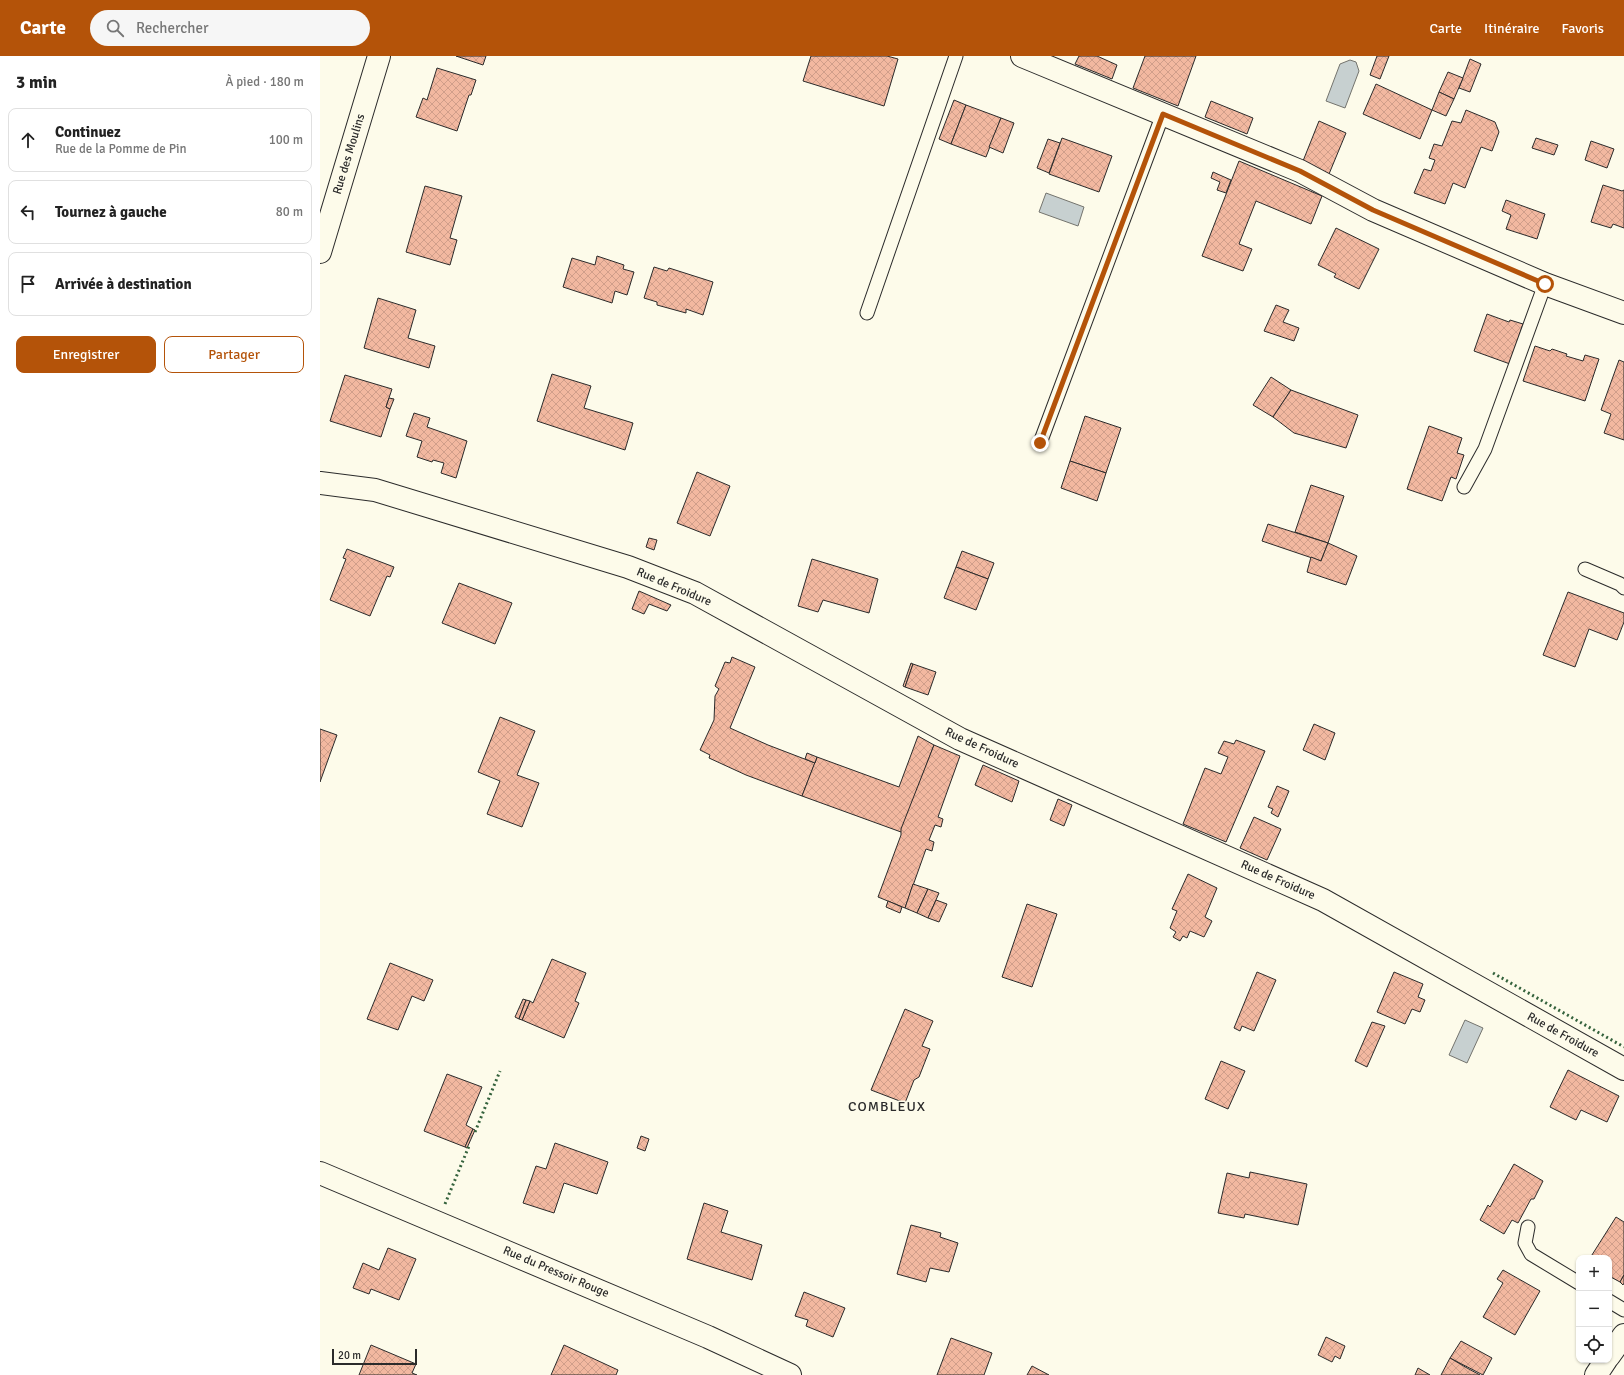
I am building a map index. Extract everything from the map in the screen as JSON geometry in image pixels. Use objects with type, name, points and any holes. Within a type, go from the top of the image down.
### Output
[{"type":"street","name":"Rue des Moulins","points":[[320,252],[379,56]]},
{"type":"street","points":[[1022,56],[1300,171],[1373,210],[1545,284],[1624,313]]},
{"type":"street","name":"Rue de Froidure","points":[[320,483],[375,490],[628,567],[695,593],[960,739],[1323,900],[1624,1069]]},
{"type":"street","name":"Rue du Pressoir Rouge","points":[[320,1173],[708,1337],[790,1375]]},
{"type":"street","points":[[1612,1352],[1624,1334]]},
{"type":"street","points":[[1596,1375],[1604,1363]]},
{"type":"lane","points":[[867,313],[956,56]]},
{"type":"lane","points":[[1040,443],[1163,114]]},
{"type":"lane","points":[[1464,487],[1485,449],[1545,284]]},
{"type":"lane","points":[[1585,570],[1620,584],[1624,588]]},
{"type":"lane","points":[[1528,1227],[1525,1243],[1531,1254],[1576,1281]]},
{"type":"lane","points":[[1612,1303],[1624,1310]]},
{"type":"shaded area","points":[[1350,60],[1356,62],[1359,71],[1345,108],[1326,101],[1340,64]]},
{"type":"shaded area","points":[[1046,193],[1084,207],[1078,226],[1039,212]]},
{"type":"shaded area","points":[[1465,1020],[1483,1028],[1467,1063],[1449,1055]]},
{"type":"building","points":[[456,56],[486,56],[483,65]]},
{"type":"building","points":[[811,56],[887,56],[898,59],[884,106],[803,81]]},
{"type":"building","points":[[1079,56],[1097,56],[1117,65],[1112,79],[1075,64]]},
{"type":"building","points":[[1145,56],[1196,56],[1178,106],[1133,88]]},
{"type":"building","points":[[1377,56],[1389,56],[1380,79],[1370,75]]},
{"type":"building","points":[[1470,59],[1481,64],[1470,92],[1459,88]]},
{"type":"building","points":[[437,68],[476,80],[471,95],[469,95],[457,131],[416,117],[423,98],[427,100]]},
{"type":"building","points":[[1448,72],[1463,78],[1454,99],[1439,92]]},
{"type":"building","points":[[1376,84],[1432,110],[1420,139],[1363,114]]},
{"type":"building","points":[[1439,92],[1454,99],[1446,116],[1432,110]]},
{"type":"building","points":[[954,100],[966,105],[951,144],[939,139]]},
{"type":"building","points":[[1211,101],[1253,118],[1247,134],[1205,117]]},
{"type":"building","points":[[966,105],[1001,118],[986,157],[951,144]]},
{"type":"building","points":[[1466,110],[1495,122],[1499,132],[1492,151],[1481,147],[1465,188],[1453,183],[1445,204],[1414,193],[1424,169],[1431,171],[1435,160],[1429,158],[1434,144],[1442,146],[1452,121],[1461,123]]},
{"type":"building","points":[[1001,118],[1014,123],[1003,153],[989,147]]},
{"type":"building","points":[[1319,121],[1346,133],[1329,174],[1303,161]]},
{"type":"building","points":[[1062,138],[1112,156],[1099,192],[1049,174]]},
{"type":"building","points":[[1536,138],[1558,145],[1554,155],[1532,148]]},
{"type":"building","points":[[1048,139],[1060,143],[1049,173],[1037,168]]},
{"type":"building","points":[[1591,141],[1614,149],[1607,168],[1585,160]]},
{"type":"building","points":[[1239,161],[1322,196],[1311,224],[1256,201],[1239,244],[1252,249],[1243,271],[1202,256]]},
{"type":"building","points":[[1213,172],[1231,180],[1226,193],[1217,190],[1220,182],[1211,178]]},
{"type":"building","points":[[1603,185],[1622,191],[1624,190],[1624,228],[1613,224],[1611,228],[1591,222]]},
{"type":"building","points":[[425,186],[462,196],[450,238],[457,240],[450,265],[406,252]]},
{"type":"building","points":[[1506,200],[1545,214],[1537,239],[1506,229],[1511,215],[1502,211]]},
{"type":"building","points":[[1336,228],[1379,249],[1359,289],[1334,277],[1336,274],[1318,265]]},
{"type":"building","points":[[597,256],[624,265],[623,269],[634,272],[627,295],[615,291],[612,303],[563,287],[572,258],[595,265]]},
{"type":"building","points":[[654,267],[667,271],[669,268],[713,282],[703,315],[686,309],[686,313],[657,305],[657,302],[644,298]]},
{"type":"building","points":[[378,298],[416,310],[408,338],[435,346],[429,368],[364,348]]},
{"type":"building","points":[[1276,305],[1289,310],[1283,322],[1299,328],[1294,341],[1264,331]]},
{"type":"building","points":[[1487,314],[1509,322],[1510,320],[1523,324],[1510,364],[1474,351]]},
{"type":"building","points":[[1535,346],[1550,351],[1552,349],[1567,354],[1566,356],[1583,361],[1585,355],[1599,359],[1585,401],[1523,381]]},
{"type":"building","points":[[1619,360],[1624,362],[1624,440],[1604,433],[1611,414],[1601,410]]},
{"type":"building","points":[[552,374],[591,386],[584,408],[633,423],[625,450],[537,421]]},
{"type":"building","points":[[345,375],[392,389],[386,407],[390,409],[381,437],[330,421]]},
{"type":"building","points":[[1271,377],[1291,390],[1273,417],[1253,405]]},
{"type":"building","points":[[1291,390],[1358,415],[1346,448],[1294,433],[1273,417]]},
{"type":"building","points":[[389,398],[394,399],[390,409],[386,407]]},
{"type":"building","points":[[414,413],[430,418],[427,427],[467,441],[456,478],[441,473],[444,463],[433,460],[432,462],[417,457],[422,441],[406,436]]},
{"type":"building","points":[[1085,416],[1121,428],[1106,473],[1070,461]]},
{"type":"building","points":[[1429,426],[1462,438],[1457,453],[1464,455],[1456,479],[1451,477],[1442,501],[1407,489]]},
{"type":"building","points":[[1070,461],[1106,473],[1097,501],[1061,488]]},
{"type":"building","points":[[697,472],[730,486],[710,536],[677,523]]},
{"type":"building","points":[[1311,485],[1344,496],[1328,543],[1295,532]]},
{"type":"building","points":[[1268,524],[1328,543],[1321,561],[1262,541]]},
{"type":"building","points":[[649,538],[657,540],[654,550],[646,547]]},
{"type":"building","points":[[1328,543],[1357,556],[1346,585],[1307,572],[1311,557],[1321,561]]},
{"type":"building","points":[[347,549],[394,567],[390,577],[387,576],[370,616],[330,600],[346,559],[343,558]]},
{"type":"building","points":[[962,551],[994,563],[988,579],[956,567]]},
{"type":"building","points":[[812,559],[878,579],[869,613],[823,600],[818,612],[798,606]]},
{"type":"building","points":[[956,567],[988,579],[976,610],[944,598]]},
{"type":"building","points":[[459,583],[512,603],[495,644],[442,623]]},
{"type":"building","points":[[639,591],[671,605],[667,611],[649,604],[644,614],[632,609]]},
{"type":"building","points":[[1568,592],[1624,613],[1624,622],[1617,640],[1589,629],[1575,667],[1543,655]]},
{"type":"building","points":[[732,657],[755,667],[730,728],[768,745],[815,763],[802,796],[746,775],[709,758],[710,755],[700,750],[714,720],[715,696],[719,689],[715,686],[725,662],[730,663]]},
{"type":"building","points":[[911,663],[913,664],[905,687],[903,686]]},
{"type":"building","points":[[913,664],[936,672],[928,695],[905,687]]},
{"type":"building","points":[[500,717],[535,731],[517,775],[539,783],[522,827],[487,814],[500,781],[478,772]]},
{"type":"building","points":[[1314,724],[1335,733],[1325,760],[1303,750]]},
{"type":"building","points":[[320,729],[337,735],[320,782]]},
{"type":"building","points":[[918,736],[934,745],[901,832],[802,796],[817,757],[899,787]]},
{"type":"building","points":[[1236,740],[1265,751],[1226,842],[1183,824],[1205,768],[1221,774],[1228,757],[1218,753],[1224,741],[1234,744]]},
{"type":"building","points":[[934,745],[960,756],[938,817],[943,819],[941,827],[935,825],[929,840],[934,842],[932,851],[926,849],[905,908],[878,897],[901,835],[901,829]]},
{"type":"building","points":[[807,753],[817,757],[815,763],[805,759]]},
{"type":"building","points":[[983,765],[1019,781],[1012,802],[975,785]]},
{"type":"building","points":[[1277,786],[1289,791],[1278,817],[1271,813],[1273,809],[1268,807]]},
{"type":"building","points":[[1058,799],[1072,805],[1064,826],[1050,820]]},
{"type":"building","points":[[1254,817],[1281,829],[1267,860],[1240,848]]},
{"type":"building","points":[[1188,874],[1217,888],[1205,917],[1212,921],[1204,937],[1190,931],[1187,938],[1183,936],[1180,941],[1173,937],[1176,932],[1170,928],[1177,911],[1172,909]]},
{"type":"building","points":[[913,884],[928,889],[917,913],[905,908]]},
{"type":"building","points":[[928,889],[939,893],[928,918],[917,913]]},
{"type":"building","points":[[936,900],[947,904],[939,922],[928,918]]},
{"type":"building","points":[[888,901],[902,907],[900,913],[886,907]]},
{"type":"building","points":[[1027,904],[1057,914],[1032,987],[1002,977]]},
{"type":"building","points":[[552,959],[586,973],[575,1001],[579,1003],[564,1038],[522,1020],[530,1001],[533,1003]]},
{"type":"building","points":[[390,963],[433,980],[424,1001],[412,996],[398,1030],[367,1019]]},
{"type":"building","points":[[1257,972],[1276,980],[1254,1031],[1242,1026],[1240,1031],[1234,1028]]},
{"type":"building","points":[[1394,972],[1423,984],[1418,997],[1425,1000],[1420,1012],[1412,1009],[1405,1024],[1377,1012]]},
{"type":"building","points":[[523,999],[526,1000],[519,1019],[515,1017]]},
{"type":"building","points":[[526,1000],[530,1001],[522,1020],[519,1019]]},
{"type":"building","points":[[905,1009],[933,1021],[922,1046],[930,1049],[919,1077],[914,1080],[905,1103],[871,1090]]},
{"type":"building","points":[[1372,1022],[1385,1026],[1367,1067],[1355,1061]]},
{"type":"building","points":[[1221,1061],[1245,1071],[1228,1109],[1205,1099]]},
{"type":"building","points":[[1568,1070],[1619,1096],[1607,1122],[1581,1110],[1576,1120],[1550,1107]]},
{"type":"building","points":[[447,1074],[482,1087],[466,1125],[473,1129],[465,1147],[424,1131]]},
{"type":"building","points":[[473,1129],[475,1130],[467,1148],[465,1147]]},
{"type":"building","points":[[641,1136],[649,1139],[645,1151],[637,1148]]},
{"type":"building","points":[[555,1143],[608,1162],[597,1194],[564,1183],[554,1213],[523,1203],[536,1166],[546,1169]]},
{"type":"building","points":[[1514,1164],[1543,1181],[1534,1199],[1531,1199],[1518,1223],[1512,1220],[1504,1234],[1480,1220],[1488,1205],[1490,1207]]},
{"type":"building","points":[[1250,1172],[1307,1184],[1298,1225],[1245,1214],[1244,1218],[1218,1213],[1227,1173],[1249,1178]]},
{"type":"building","points":[[704,1203],[728,1211],[721,1232],[762,1245],[752,1280],[687,1259]]},
{"type":"building","points":[[1616,1217],[1624,1222],[1624,1275],[1620,1282],[1612,1278],[1612,1255],[1592,1255]]},
{"type":"building","points":[[911,1225],[941,1233],[940,1237],[958,1243],[949,1272],[930,1268],[926,1282],[897,1274]]},
{"type":"building","points":[[388,1248],[416,1259],[399,1300],[371,1289],[369,1294],[353,1288],[363,1263],[379,1270]]},
{"type":"building","points":[[1503,1270],[1540,1291],[1515,1335],[1483,1317],[1503,1283],[1497,1279]]},
{"type":"building","points":[[1624,1275],[1624,1283],[1623,1285],[1620,1282]]},
{"type":"building","points":[[804,1292],[845,1308],[833,1337],[806,1326],[808,1320],[795,1316]]},
{"type":"building","points":[[1326,1337],[1345,1346],[1340,1359],[1335,1356],[1332,1362],[1318,1355]]},
{"type":"building","points":[[951,1338],[992,1353],[984,1375],[937,1375]]},
{"type":"building","points":[[1461,1341],[1492,1358],[1483,1375],[1450,1358]]},
{"type":"building","points":[[371,1345],[416,1364],[412,1373],[417,1375],[359,1375]]},
{"type":"building","points":[[564,1345],[618,1370],[616,1375],[551,1375]]},
{"type":"building","points":[[1450,1358],[1467,1368],[1480,1375],[1441,1375]]},
{"type":"building","points":[[1032,1366],[1049,1375],[1027,1375]]},
{"type":"building","points":[[1418,1368],[1430,1375],[1415,1375]]},
{"type":"hedge","points":[[1493,973],[1624,1047]]},
{"type":"hedge","points":[[475,1132],[500,1071]]},
{"type":"hedge","points":[[445,1204],[469,1146]]},
{"type":"district","name":"COMBLEUX","points":[[887,1106]]},
{"type":"route","points":[[1040,443],[1163,114],[1300,171],[1373,210],[1545,284]]}]
